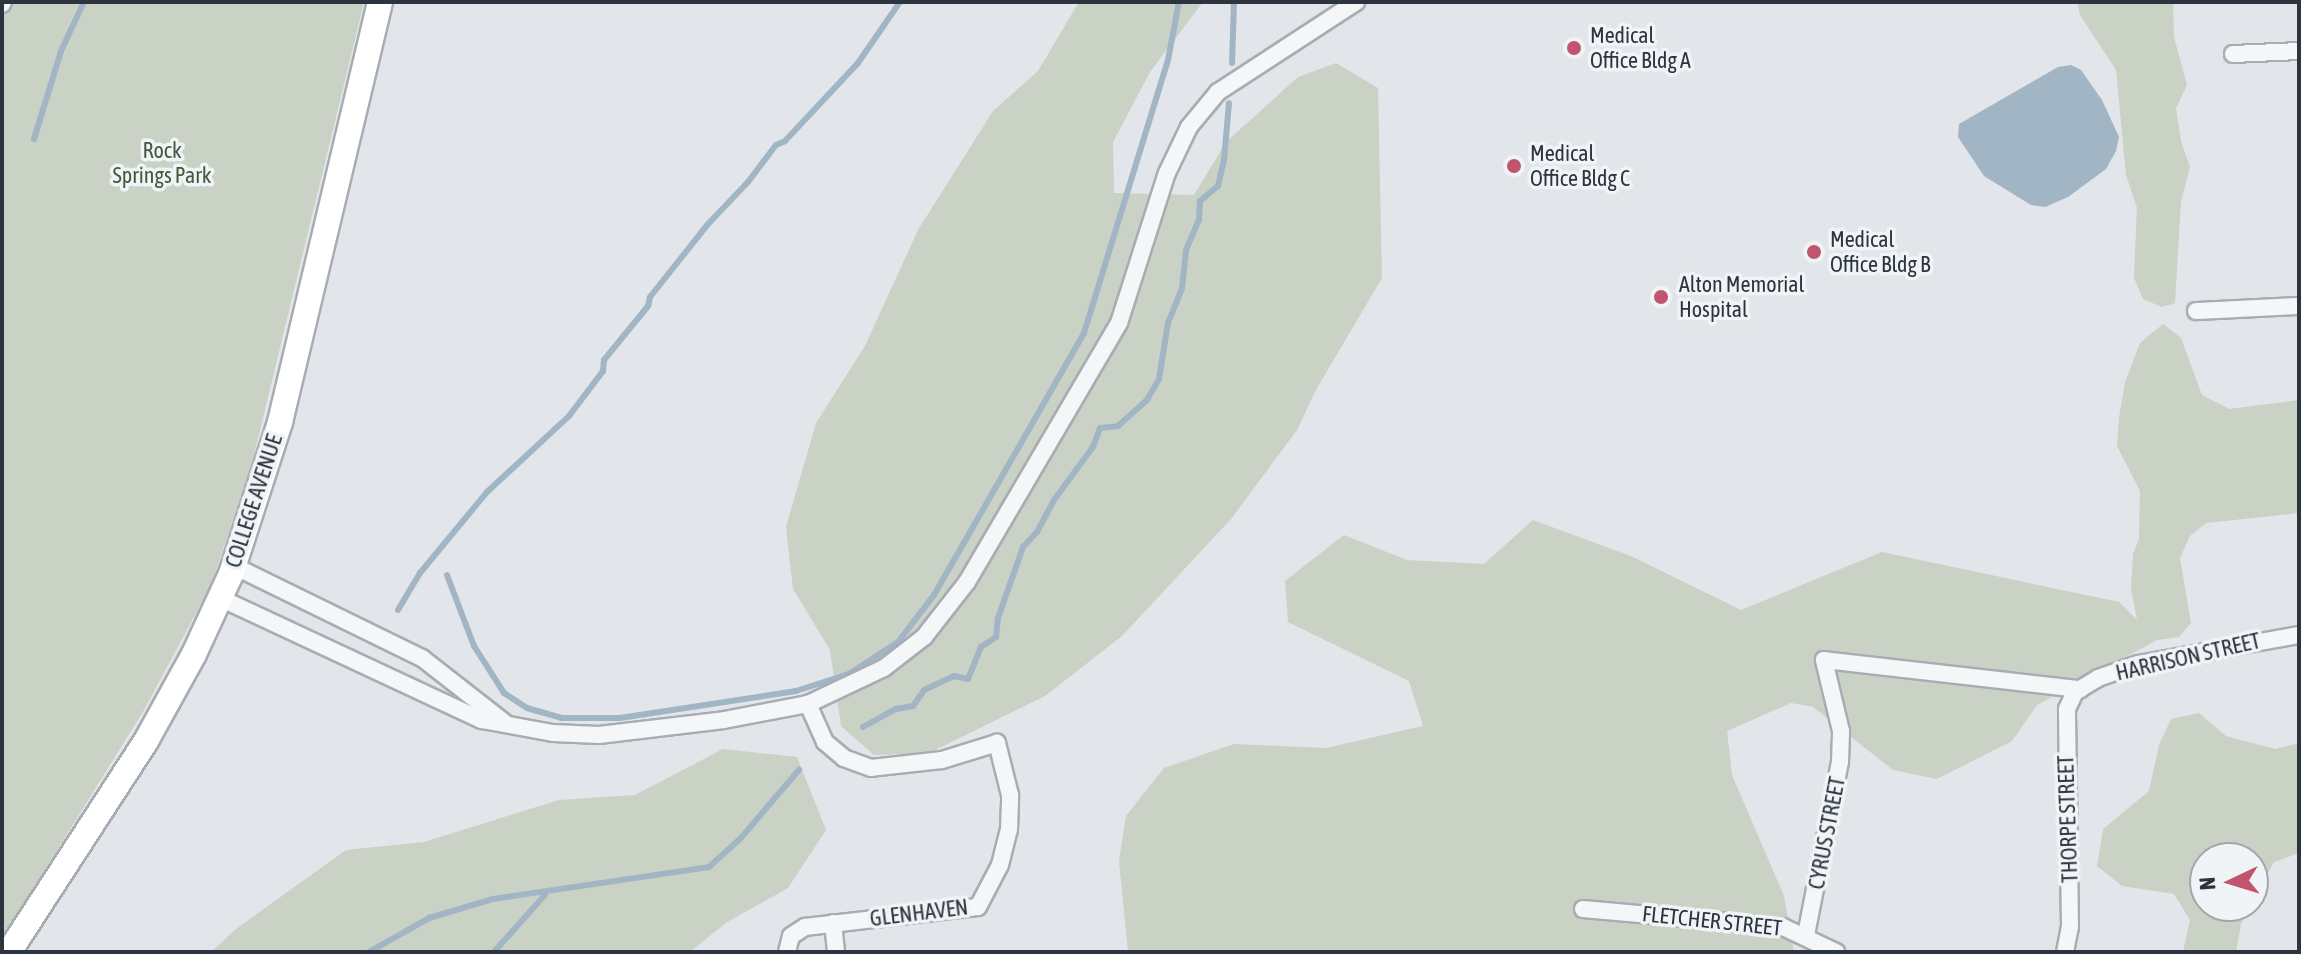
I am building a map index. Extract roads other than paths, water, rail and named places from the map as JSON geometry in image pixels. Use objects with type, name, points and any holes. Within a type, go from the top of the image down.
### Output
[{"type":"main road","name":"COLLEGE AVENUE","points":[[9,952],[146,741],[234,566],[280,422],[380,2]]},
{"type":"street","points":[[220,598],[482,720],[553,733],[599,735],[724,720],[808,704],[884,668],[924,637],[967,582],[1119,323],[1167,173],[1189,127],[1218,92],[1356,2]]},
{"type":"street","points":[[2233,54],[2299,51]]},
{"type":"street","points":[[2196,311],[2299,306]]},
{"type":"street","points":[[234,566],[422,658],[504,722]]},
{"type":"street","name":"HARRISON STREET","points":[[2080,689],[2098,678],[2138,664],[2299,635]]},
{"type":"street","name":"CYRUS STREET","points":[[1806,935],[1835,802],[1841,731],[1824,660],[2080,689]]},
{"type":"street","name":"THORPE STREET","points":[[2065,952],[2070,927],[2067,709],[2080,689]]},
{"type":"street","name":"GLENHAVEN","points":[[787,952],[796,930],[978,907],[1000,865],[1009,830],[1010,795],[997,743],[942,760],[871,768],[844,758],[825,742],[808,704]]},
{"type":"street","name":"FLETCHER STREET","points":[[1583,909],[1732,920],[1783,927],[1806,935],[1836,952]]},
{"type":"street","points":[[833,923],[836,952]]},
{"type":"water","points":[[2071,65],[2081,70],[2102,100],[2119,137],[2116,151],[2106,169],[2068,197],[2045,207],[2031,205],[1984,176],[1958,137],[1959,124],[2058,67]]},
{"type":"waterway","points":[[34,139],[61,51],[84,2]]},
{"type":"waterway","points":[[398,610],[420,573],[487,492],[569,416],[603,371],[604,360],[708,224],[748,182],[776,145],[785,141],[858,63],[900,2]]},
{"type":"waterway","points":[[447,575],[474,646],[504,693],[527,708],[561,718],[620,718],[796,691],[849,674],[898,642],[934,595],[1084,333],[1168,60],[1179,2]]},
{"type":"waterway","points":[[1232,63],[1234,2]]},
{"type":"waterway","points":[[863,727],[896,709],[913,706],[924,690],[954,676],[968,679],[981,647],[996,637],[998,618],[1023,547],[1037,532],[1054,500],[1093,447],[1100,428],[1118,426],[1147,400],[1159,379],[1168,323],[1182,289],[1186,250],[1199,220],[1200,201],[1218,186],[1224,160],[1229,103]]},
{"type":"waterway","points":[[369,952],[429,918],[493,899],[709,867],[740,839],[799,770]]},
{"type":"waterway","points":[[494,952],[545,895]]},
{"type":"place","name":"Medical Office Bldg A","points":[[1574,48]]},
{"type":"place","name":"Medical Office Bldg C","points":[[1514,166]]},
{"type":"place","name":"Medical Office Bldg B","points":[[1814,252]]},
{"type":"place","name":"Alton Memorial Hospital","points":[[1661,297]]},
{"type":"park label","name":"Rock Springs Park","points":[[162,162]]}]
